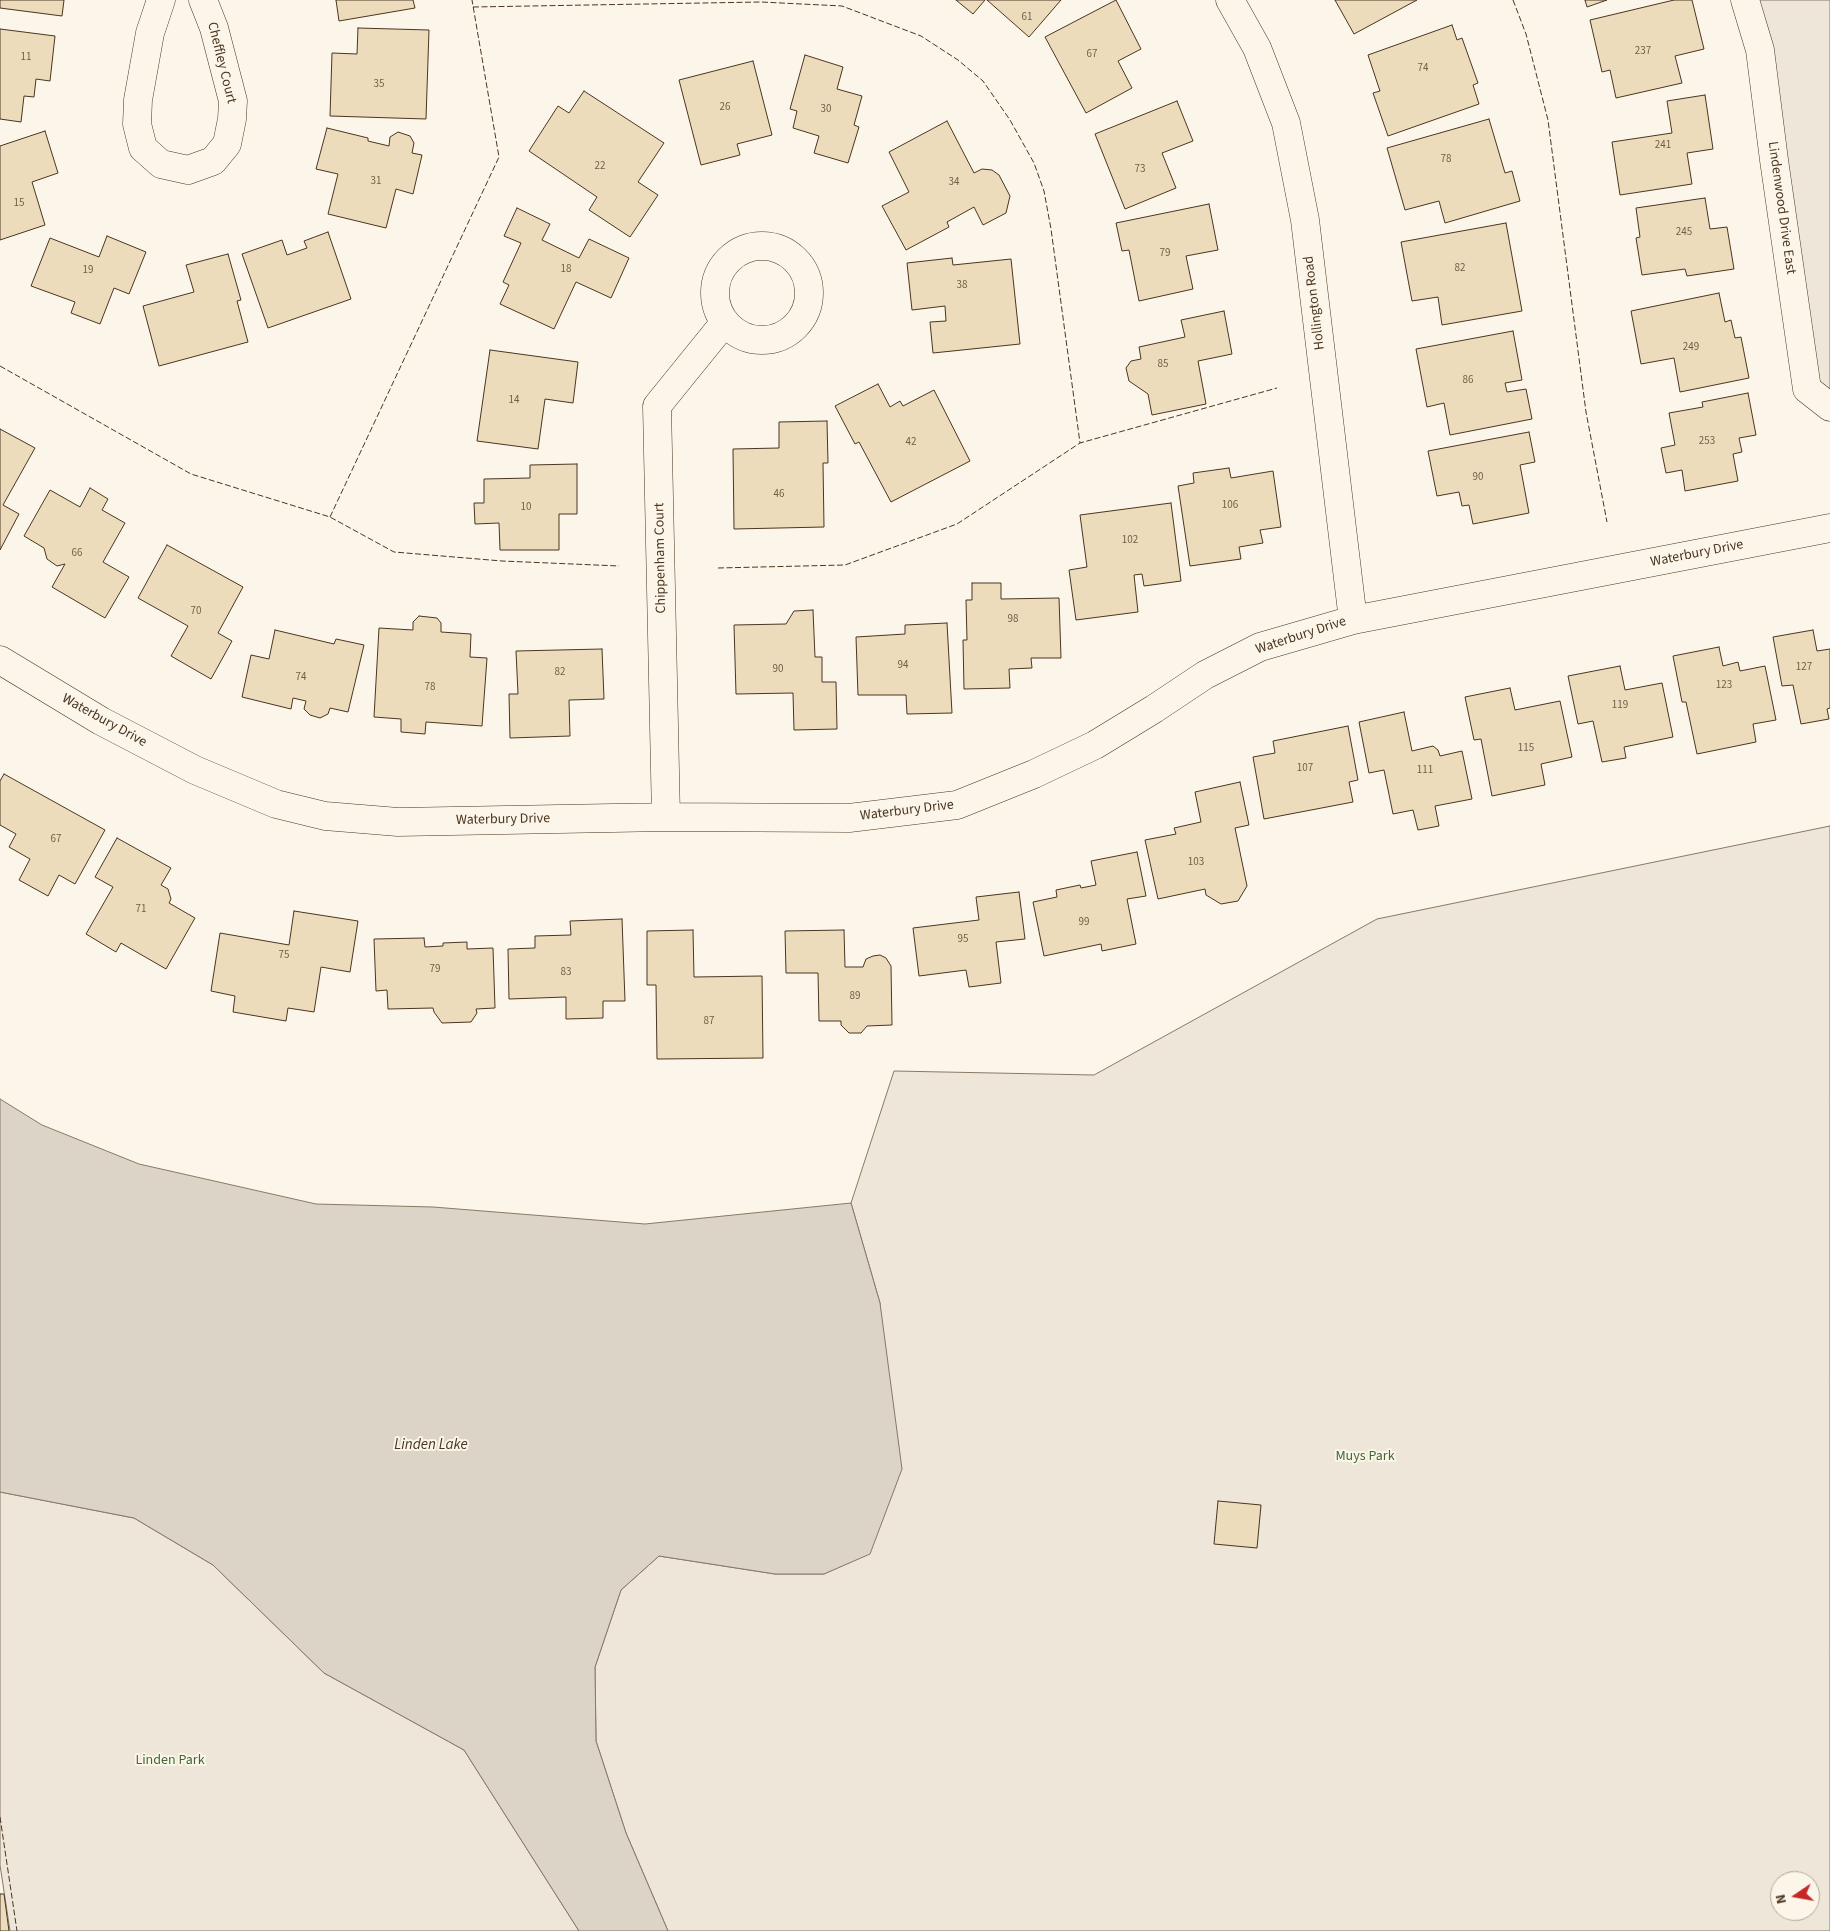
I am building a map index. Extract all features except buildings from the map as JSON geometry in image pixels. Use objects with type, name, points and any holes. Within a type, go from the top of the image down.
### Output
[{"type":"street","name":"Cheffley Court","points":[[160,0],[148,42],[138,100],[137,124],[143,148],[161,164],[188,170],[213,161],[227,144],[232,119],[233,102],[214,28],[203,0]]},
{"type":"street","name":"Hollington Road","points":[[1230,0],[1257,48],[1286,123],[1304,210],[1353,620]]},
{"type":"street","name":"Lindenwood Drive East","points":[[1745,0],[1760,50],[1807,389],[1830,407]]},
{"type":"street","name":"Chippenham Court","points":[[666,817],[657,406],[725,322]]},
{"type":"street","name":"Waterbury Drive","points":[[0,660],[101,721],[195,770],[276,804],[325,816],[398,822],[666,817],[849,818],[957,806],[1034,774],[1095,745],[1205,675],[1260,647],[1353,620],[1830,528]]},
{"type":"green space","points":[[1745,0],[1830,0],[1830,407],[1807,389]]},
{"type":"green space","name":"Muys Park","points":[[1830,826],[1830,1931],[668,1931],[626,1833],[596,1741],[595,1667],[621,1590],[659,1556],[775,1574],[824,1574],[870,1553],[880,1303],[851,1203],[894,1071],[1094,1075],[1377,919]]},
{"type":"green space","name":"Linden Park","points":[[0,1492],[134,1518],[213,1565],[324,1673],[464,1750],[579,1931],[10,1931],[0,1865]]},
{"type":"water","name":"Linden Lake","points":[[0,1099],[42,1125],[139,1164],[316,1204],[433,1207],[645,1224],[851,1203],[880,1303],[902,1469],[870,1554],[824,1574],[775,1574],[659,1556],[621,1590],[595,1667],[596,1741],[626,1833],[668,1931],[579,1931],[464,1750],[324,1673],[213,1565],[134,1518],[0,1492]]},
{"type":"fence","points":[[330,517],[499,157],[472,0]]},
{"type":"fence","points":[[1513,0],[1526,34],[1548,120],[1586,412],[1607,522]]},
{"type":"fence","points":[[473,7],[761,2],[842,6],[921,36],[958,60],[983,81],[1010,120],[1034,163],[1044,191],[1051,229],[1080,443],[1277,388]]},
{"type":"fence","points":[[0,366],[191,474],[330,517],[394,552],[502,561],[619,566]]},
{"type":"fence","points":[[718,568],[845,565],[957,524],[1080,443]]},
{"type":"fence","points":[[0,1817],[17,1931]]}]
